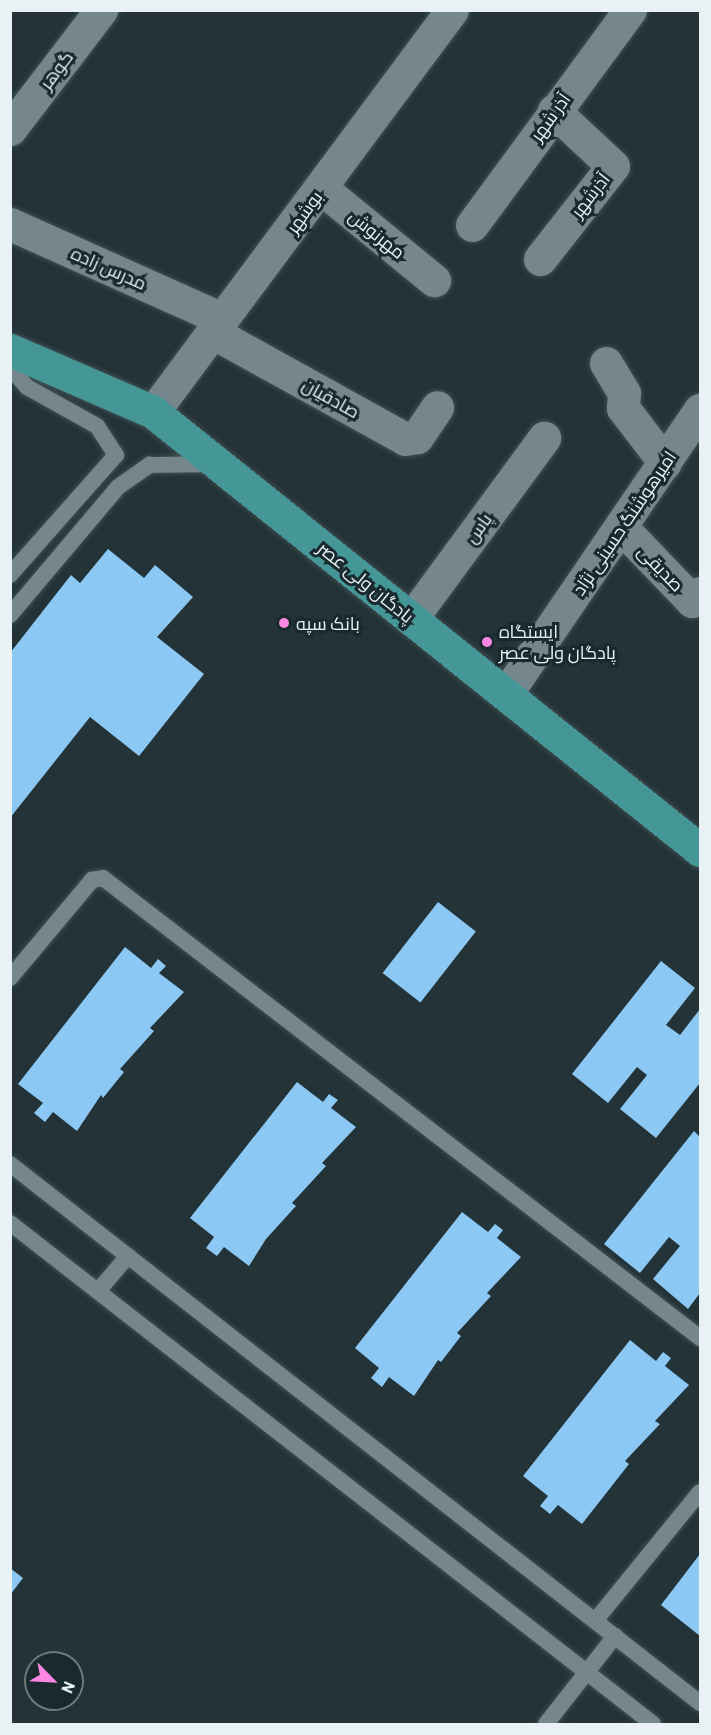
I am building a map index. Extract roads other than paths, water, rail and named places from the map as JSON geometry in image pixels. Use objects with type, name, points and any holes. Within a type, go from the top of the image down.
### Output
[{"type":"main road","name":"پادگان ولی عصر","points":[[10,350],[153,412],[700,849]]},
{"type":"street","name":"گوهر","points":[[10,129],[101,10]]},
{"type":"street","name":"بوشهر","points":[[153,412],[215,320],[321,188],[452,10]]},
{"type":"street","name":"آذر شهر","points":[[472,225],[630,10]]},
{"type":"street","name":"آذرشهر","points":[[540,260],[613,166],[554,111]]},
{"type":"street","name":"مهرنوش","points":[[321,188],[434,280]]},
{"type":"street","name":"مدرس زاده","points":[[10,224],[215,320]]},
{"type":"street","name":"صادقیان","points":[[215,320],[405,439],[417,437],[437,407]]},
{"type":"street","points":[[606,363],[624,393],[623,408],[665,463]]},
{"type":"street","name":"امیرهوشنگ حسینی نژاد","points":[[506,694],[622,528],[700,410]]},
{"type":"street","name":"پاس","points":[[411,619],[544,438]]},
{"type":"street","name":"صدیقی","points":[[622,528],[692,601],[700,593]]},
{"type":"lane","points":[[10,367],[27,387],[97,426],[116,455],[138,473]]},
{"type":"lane","points":[[10,575],[116,455]]},
{"type":"lane","points":[[10,615],[118,487],[150,465],[168,462],[219,465]]},
{"type":"lane","points":[[46,534],[64,551]]},
{"type":"lane","points":[[10,978],[92,880],[103,878],[700,1338]]},
{"type":"lane","points":[[10,1164],[700,1703]]},
{"type":"lane","points":[[10,1222],[653,1725]]},
{"type":"lane","points":[[98,1291],[128,1256]]},
{"type":"lane","points":[[596,1621],[700,1492]]},
{"type":"lane","points":[[546,1725],[615,1636]]},
{"type":"place","name":"بانک سپه","points":[[284,623]]},
{"type":"place","name":"ایستگاه پادگان ولی عصر","points":[[487,642]]}]
